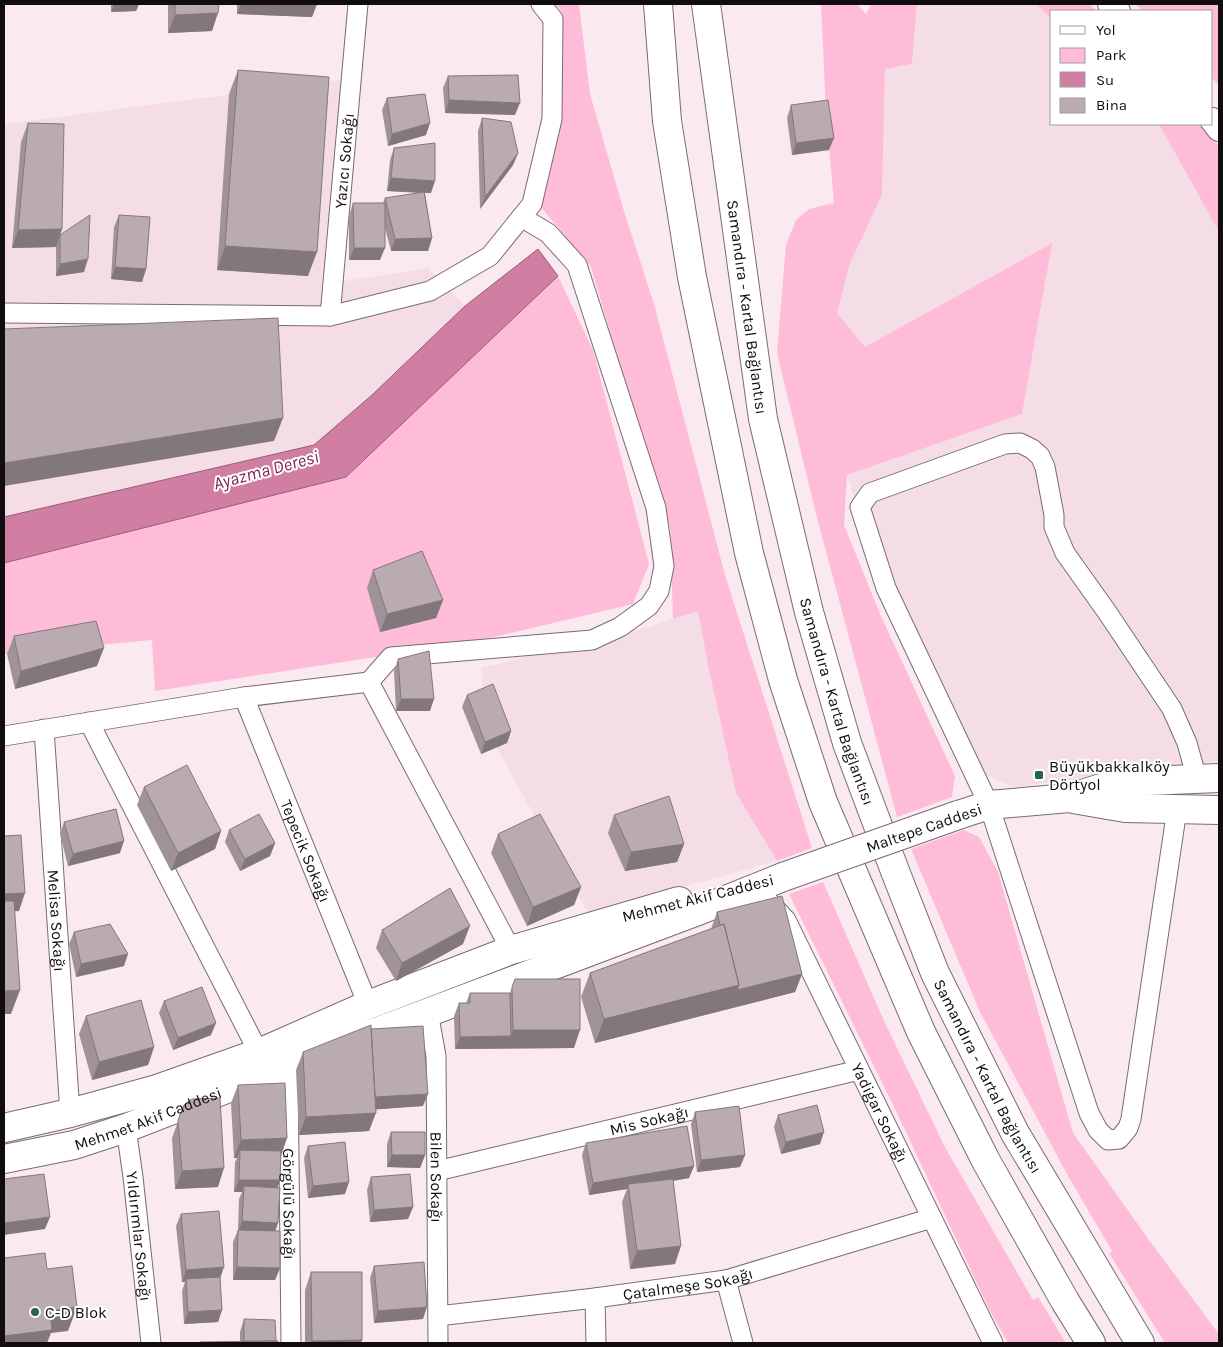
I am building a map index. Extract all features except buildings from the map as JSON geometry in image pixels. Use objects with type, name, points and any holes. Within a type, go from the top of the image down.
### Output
[{"type":"main road","points":[[658,4],[667,122],[692,277],[749,553],[783,680],[823,802],[921,1032],[986,1161],[1065,1301],[1091,1343]]},
{"type":"main road","name":"Samandıra - Kartal Bağlantısı","points":[[706,4],[763,419],[809,612],[847,743],[934,972],[1015,1133],[1140,1343]]},
{"type":"main road","name":"Maltepe Caddesi","points":[[783,877],[989,805],[1069,798],[1121,782],[1208,779]]},
{"type":"main road","name":"Maltepe Caddesi","points":[[1069,798],[1125,808],[1219,810]]},
{"type":"main road","name":"Mehmet Akif Caddesi","points":[[4,1128],[70,1113],[156,1089],[258,1053],[368,1005],[511,950],[679,900],[783,877]]},
{"type":"main road","name":"Mehmet Akif Caddesi","points":[[4,1159],[74,1144],[126,1128],[783,877]]},
{"type":"main road","points":[[258,1053],[288,1065]]},
{"type":"street","name":"Yazıcı Sokağı","points":[[330,316],[358,4]]},
{"type":"street","points":[[4,312],[330,316],[430,291],[490,256],[532,204],[552,119],[553,19],[541,4]]},
{"type":"street","points":[[4,736],[244,697],[369,682],[391,657],[592,640],[620,627],[649,606],[659,591],[664,566],[656,508],[577,265],[548,233],[521,217]]},
{"type":"street","points":[[1177,809],[1131,1119],[1128,1128],[1119,1139],[1108,1140],[1098,1130],[1089,1113],[989,805],[886,588],[860,507],[870,493],[1005,444],[1020,443],[1032,449],[1040,456],[1045,467],[1054,515],[1054,527],[1065,553],[1172,709],[1187,744],[1208,779]]},
{"type":"street","points":[[369,682],[511,950]]},
{"type":"street","name":"Tepecik Sokağı","points":[[244,697],[368,1005]]},
{"type":"street","points":[[89,722],[258,1053]]},
{"type":"street","name":"Melisa Sokağı","points":[[44,729],[70,1113]]},
{"type":"street","name":"Yadigar Sokağı","points":[[756,888],[786,920],[993,1343]]},
{"type":"street","name":"Bilen Sokağı","points":[[428,1012],[436,1056],[438,1343]]},
{"type":"street","name":"Görgülü Sokağı","points":[[288,1065],[291,1343]]},
{"type":"street","name":"Mis Sokağı","points":[[437,1170],[859,1070]]},
{"type":"street","name":"Yıldırımlar Sokağı","points":[[126,1128],[151,1343]]},
{"type":"street","name":"Çatalmeşe Sokağı","points":[[438,1316],[595,1298],[726,1280],[932,1218]]},
{"type":"street","points":[[726,1280],[743,1343]]},
{"type":"street","points":[[595,1298],[596,1343]]},
{"type":"shaded area","points":[[917,4],[1036,4],[1050,17],[1050,125],[1160,125],[1219,232],[1219,761],[1013,787],[976,770],[886,597],[847,475],[1022,414],[1051,243],[865,347],[837,313],[850,263],[882,195],[885,68],[912,64]]},
{"type":"shaded area","points":[[347,79],[332,283],[428,268],[465,306],[372,395],[314,445],[4,517],[4,124]]},
{"type":"shaded area","points":[[698,610],[736,793],[777,861],[588,913],[488,732],[481,668],[652,626]]},
{"type":"green space","points":[[556,4],[579,4],[590,94],[623,208],[654,304],[725,575],[812,848],[777,861],[736,793],[698,611],[673,619],[670,527],[631,404],[591,267],[540,206],[560,127],[562,12]]},
{"type":"green space","points":[[821,4],[857,4],[866,14],[871,4],[917,4],[912,64],[885,69],[882,195],[850,263],[837,313],[865,347],[1052,243],[1022,414],[847,475],[844,525],[881,616],[955,776],[952,797],[897,817],[816,514],[777,353],[786,245],[796,220],[809,209],[834,203],[826,114]]},
{"type":"green space","points":[[1036,4],[1089,4],[1096,10],[1050,10],[1050,17]]},
{"type":"green space","points":[[1135,4],[1219,4],[1219,85],[1213,79],[1213,10],[1142,10]]},
{"type":"green space","points":[[1160,125],[1205,125],[1219,147],[1219,232]]},
{"type":"green space","points":[[558,276],[593,350],[649,564],[633,604],[473,642],[155,691],[152,640],[4,654],[4,563],[346,477]]},
{"type":"green space","points":[[964,830],[979,837],[998,872],[1073,1133],[1219,1334],[1219,1343],[1165,1343],[1109,1253],[1112,1251],[1068,1176],[980,1012],[911,849]]},
{"type":"green space","points":[[823,882],[885,1023],[945,1147],[1033,1300],[1038,1297],[1066,1343],[1008,1343],[990,1311],[895,1109],[789,894]]},
{"type":"water","name":"Ayazma Deresi","points":[[538,249],[558,276],[346,477],[4,563],[4,517],[314,445],[372,395],[465,306]]},
{"type":"place","name":"Büyükbakkalköy Dörtyol","points":[[1039,775]]},
{"type":"place","name":"C-D Blok","points":[[35,1312]]}]
